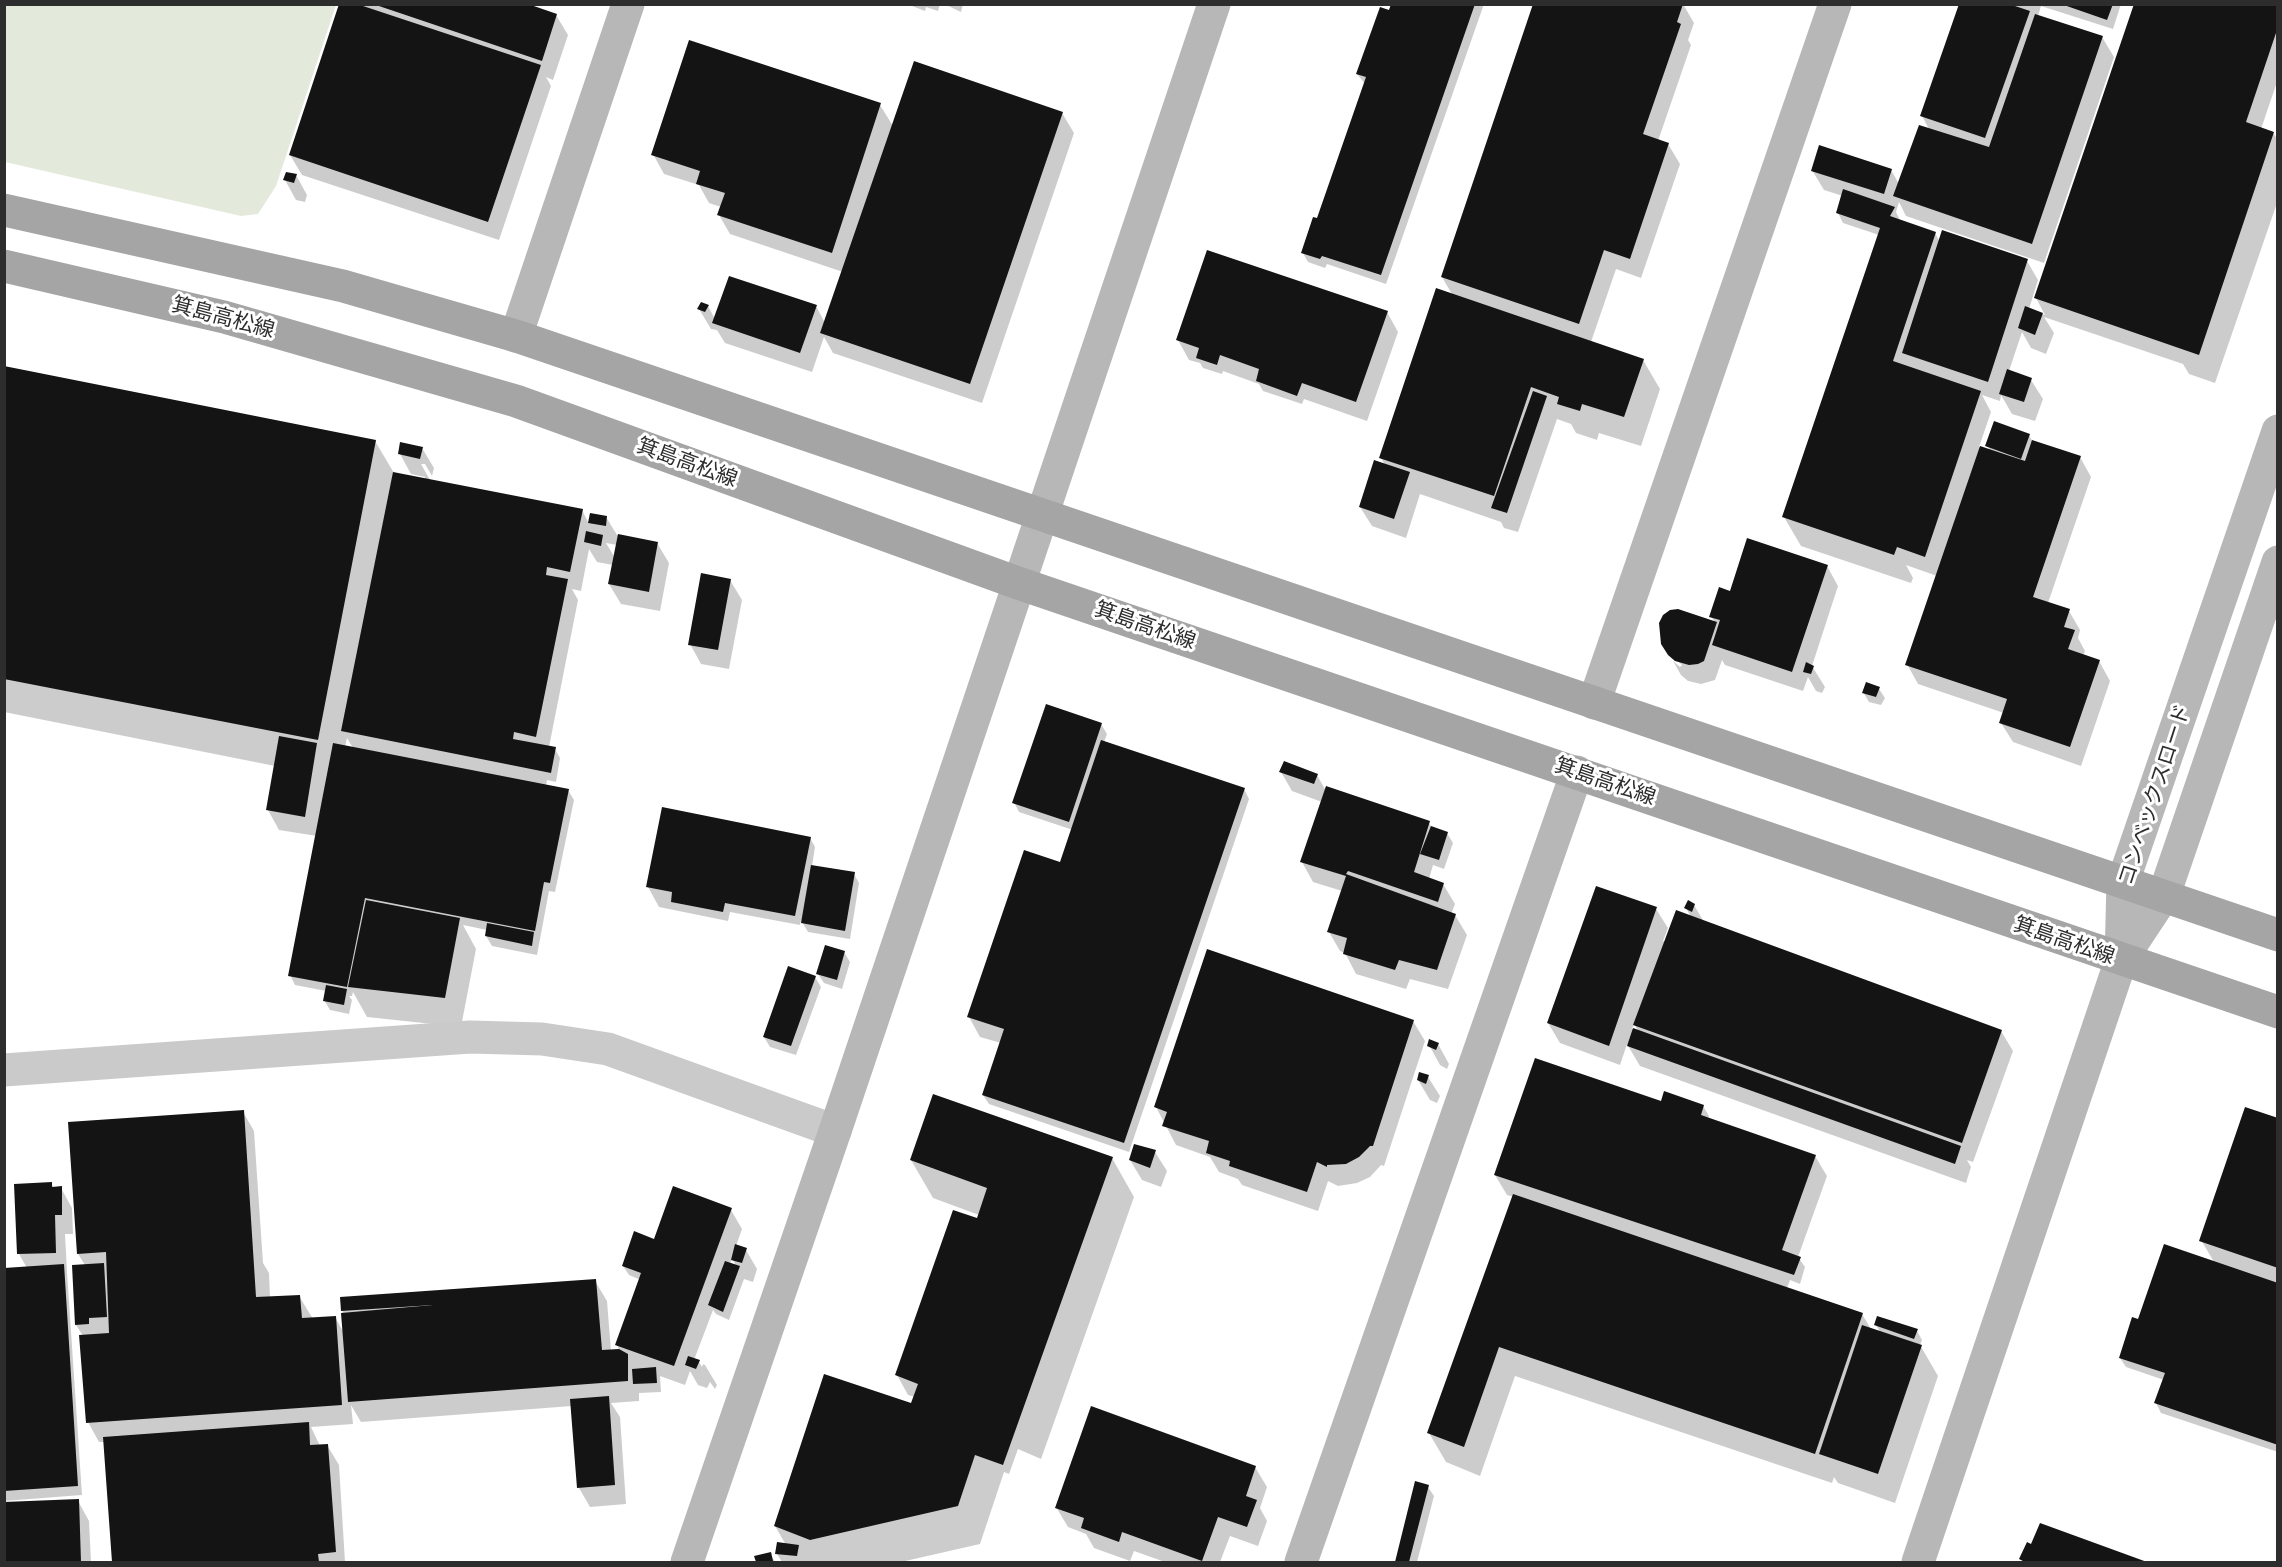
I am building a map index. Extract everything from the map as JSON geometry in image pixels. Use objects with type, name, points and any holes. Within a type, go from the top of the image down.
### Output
[{"type":"main road","points":[[4,210],[343,285],[516,336],[2277,934]]},
{"type":"main road","name":"箕島高松線","points":[[4,266],[224,317],[516,401],[1018,583],[2277,1012]]},
{"type":"street","points":[[516,336],[628,4]]},
{"type":"street","points":[[687,1563],[835,1131],[1214,4]]},
{"type":"street","points":[[1594,703],[1835,4]]},
{"type":"street","name":"コンベックスロード","points":[[2121,960],[2123,882],[2277,431]]},
{"type":"street","name":"コンベックスロード","points":[[2121,960],[2164,895],[2277,562]]},
{"type":"street","points":[[1301,1563],[1577,772]]},
{"type":"street","points":[[1918,1563],[2121,960]]},
{"type":"street","points":[[4,1070],[470,1037],[542,1039],[608,1049],[835,1131]]},
{"type":"green space","points":[[5,4],[336,5],[276,186],[258,214],[241,216],[5,162]]},
{"type":"building","points":[[339,4],[357,4],[541,65],[488,222],[289,155]]},
{"type":"building","points":[[373,4],[528,4],[557,14],[542,61]]},
{"type":"building","points":[[1391,4],[1475,4],[1381,275],[1322,256],[1320,259],[1301,253],[1313,217],[1317,218],[1366,77],[1356,74],[1380,7],[1389,10]]},
{"type":"building","points":[[1533,4],[1683,4],[1677,22],[1681,24],[1643,134],[1669,143],[1630,259],[1604,250],[1579,324],[1441,277]]},
{"type":"building","points":[[1959,4],[2009,4],[2030,11],[1985,138],[1920,116]]},
{"type":"building","points":[[2061,4],[2113,4],[2107,20]]},
{"type":"building","points":[[2134,4],[2278,4],[2278,27],[2246,122],[2274,132],[2199,355],[2034,298]]},
{"type":"building","points":[[2035,14],[2103,36],[2032,244],[1893,196],[1919,125],[1989,147]]},
{"type":"building","points":[[689,40],[881,103],[832,253],[717,215],[725,193],[696,184],[700,171],[651,155]]},
{"type":"building","points":[[914,61],[1063,112],[970,384],[820,333]]},
{"type":"building","points":[[1819,145],[1892,169],[1884,194],[1811,171]]},
{"type":"building","points":[[286,172],[297,174],[294,183],[283,180]]},
{"type":"building","points":[[1843,189],[1895,207],[1890,216],[1936,232],[1893,361],[1981,391],[1925,557],[1897,547],[1894,555],[1782,517],[1880,228],[1836,213]]},
{"type":"building","points":[[1942,230],[2028,259],[1988,382],[1902,353]]},
{"type":"building","points":[[1207,250],[1388,311],[1356,402],[1302,383],[1297,396],[1256,381],[1259,369],[1220,355],[1217,365],[1196,358],[1199,348],[1176,340]]},
{"type":"building","points":[[729,276],[817,305],[800,353],[712,323]]},
{"type":"building","points":[[1436,288],[1644,359],[1624,417],[1582,404],[1580,411],[1557,404],[1559,397],[1531,387],[1494,496],[1379,458]]},
{"type":"building","points":[[701,302],[709,305],[705,312],[697,309]]},
{"type":"building","points":[[2025,306],[2043,313],[2035,335],[2018,328]]},
{"type":"building","points":[[4,366],[376,440],[318,740],[4,679]]},
{"type":"building","points":[[2007,369],[2032,378],[2024,402],[1999,394]]},
{"type":"building","points":[[1533,391],[1547,396],[1507,513],[1491,508]]},
{"type":"building","points":[[1994,421],[2030,434],[2021,459],[1985,446]]},
{"type":"building","points":[[2032,440],[2081,456],[2033,597],[2070,609],[2064,627],[2075,630],[2068,649],[2100,660],[2070,747],[1999,723],[2007,699],[1905,665],[1980,446],[2025,461]]},
{"type":"building","points":[[400,442],[423,447],[420,459],[398,454]]},
{"type":"building","points":[[1374,460],[1410,472],[1394,519],[1359,507]]},
{"type":"building","points":[[393,472],[583,509],[570,572],[547,567],[546,575],[568,579],[536,737],[514,732],[513,739],[556,747],[551,773],[341,731]]},
{"type":"building","points":[[590,513],[607,516],[606,526],[588,523]]},
{"type":"building","points":[[586,531],[603,535],[601,546],[584,542]]},
{"type":"building","points":[[618,534],[658,542],[649,592],[608,584]]},
{"type":"building","points":[[1747,538],[1828,565],[1792,672],[1712,645],[1720,620],[1709,617],[1719,587],[1730,591]]},
{"type":"building","points":[[701,573],[731,579],[718,650],[688,645]]},
{"type":"building","points":[[1678,609],[1717,622],[1704,661],[1698,664],[1689,665],[1675,661],[1661,644],[1659,623],[1663,615],[1670,610]]},
{"type":"building","points":[[1806,662],[1814,666],[1811,674],[1803,672]]},
{"type":"building","points":[[1866,682],[1880,687],[1876,697],[1862,693]]},
{"type":"building","points":[[1046,704],[1102,723],[1069,822],[1012,803]]},
{"type":"building","points":[[279,736],[317,743],[305,817],[266,810]]},
{"type":"building","points":[[1101,740],[1245,788],[1124,1143],[982,1095],[1004,1029],[967,1017],[1024,850],[1060,862]]},
{"type":"building","points":[[333,743],[569,789],[550,883],[544,882],[535,931],[365,898],[347,987],[288,976]]},
{"type":"building","points":[[1284,761],[1318,774],[1314,784],[1279,772]]},
{"type":"building","points":[[1326,786],[1430,821],[1414,872],[1444,883],[1438,902],[1348,871],[1346,874],[1456,914],[1437,970],[1399,960],[1395,970],[1343,954],[1347,938],[1327,932],[1346,876],[1300,862]]},
{"type":"building","points":[[662,807],[811,837],[795,916],[725,903],[723,912],[671,902],[672,892],[646,887]]},
{"type":"building","points":[[1431,826],[1448,832],[1439,860],[1420,854]]},
{"type":"building","points":[[811,865],[855,872],[845,931],[801,923]]},
{"type":"building","points":[[1596,886],[1657,907],[1609,1046],[1547,1023]]},
{"type":"building","points":[[366,900],[460,918],[445,998],[348,987]]},
{"type":"building","points":[[1688,900],[1695,904],[1692,912],[1684,908]]},
{"type":"building","points":[[1676,910],[2002,1030],[1962,1143],[1633,1025]]},
{"type":"building","points":[[487,923],[534,932],[532,946],[485,936]]},
{"type":"building","points":[[825,945],[845,951],[837,980],[816,974]]},
{"type":"building","points":[[1207,949],[1414,1020],[1373,1146],[1346,1164],[1327,1165],[1327,1167],[1317,1162],[1307,1192],[1229,1166],[1230,1161],[1206,1153],[1209,1141],[1162,1126],[1167,1112],[1154,1107]]},
{"type":"building","points":[[788,966],[816,976],[791,1046],[763,1037]]},
{"type":"building","points":[[326,985],[347,989],[344,1005],[323,1001]]},
{"type":"building","points":[[1633,1028],[1961,1146],[1955,1164],[1627,1046]]},
{"type":"building","points":[[1429,1039],[1439,1043],[1436,1050],[1427,1046]]},
{"type":"building","points":[[1535,1058],[1661,1101],[1664,1091],[1704,1105],[1701,1115],[1816,1155],[1782,1250],[1801,1257],[1794,1275],[1494,1175]]},
{"type":"building","points":[[1419,1072],[1429,1075],[1426,1084],[1417,1080]]},
{"type":"building","points":[[933,1094],[1113,1157],[1003,1465],[975,1455],[958,1506],[810,1540],[774,1526],[824,1374],[911,1403],[918,1384],[895,1375],[953,1210],[977,1218],[987,1188],[910,1160]]},
{"type":"building","points":[[2245,1107],[2278,1118],[2278,1268],[2199,1241]]},
{"type":"building","points":[[244,1110],[256,1297],[300,1295],[302,1318],[336,1316],[342,1405],[86,1423],[79,1335],[109,1333],[106,1252],[77,1254],[68,1122]]},
{"type":"building","points":[[1134,1144],[1156,1150],[1150,1168],[1129,1160]]},
{"type":"building","points":[[52,1182],[52,1187],[62,1186],[62,1215],[55,1215],[56,1253],[17,1254],[14,1184]]},
{"type":"building","points":[[673,1186],[732,1208],[674,1366],[615,1345],[641,1273],[622,1266],[634,1231],[654,1239]]},
{"type":"building","points":[[1513,1194],[1863,1313],[1815,1454],[1499,1347],[1464,1447],[1427,1433]]},
{"type":"building","points":[[735,1244],[747,1248],[742,1263],[731,1260]]},
{"type":"building","points":[[2164,1244],[2278,1283],[2278,1445],[2154,1403],[2165,1373],[2119,1358],[2132,1317],[2138,1319]]},
{"type":"building","points":[[725,1261],[740,1266],[723,1312],[708,1305]]},
{"type":"building","points":[[104,1263],[107,1317],[89,1318],[89,1324],[75,1325],[72,1265]]},
{"type":"building","points":[[64,1264],[78,1486],[4,1491],[4,1268]]},
{"type":"building","points":[[596,1279],[602,1350],[619,1349],[628,1354],[628,1381],[348,1402],[341,1313],[433,1305],[341,1311],[340,1297]]},
{"type":"building","points":[[1877,1316],[1918,1329],[1914,1339],[1874,1325]]},
{"type":"building","points":[[1862,1325],[1922,1345],[1878,1474],[1819,1454]]},
{"type":"building","points":[[688,1356],[700,1360],[696,1369],[685,1365]]},
{"type":"building","points":[[656,1367],[657,1383],[633,1384],[632,1369]]},
{"type":"building","points":[[609,1396],[615,1485],[577,1488],[570,1399]]},
{"type":"building","points":[[1091,1406],[1256,1466],[1246,1496],[1257,1500],[1247,1527],[1218,1517],[1202,1561],[1122,1532],[1119,1542],[1081,1528],[1084,1518],[1055,1508]]},
{"type":"building","points":[[309,1422],[310,1445],[328,1444],[336,1552],[318,1554],[319,1562],[112,1562],[103,1437]]},
{"type":"building","points":[[1415,1481],[1429,1485],[1409,1562],[1395,1562]]},
{"type":"building","points":[[79,1499],[81,1562],[4,1562],[4,1502]]},
{"type":"building","points":[[2040,1523],[2147,1562],[2025,1562],[2019,1559],[2027,1542],[2031,1544]]},
{"type":"building","points":[[777,1542],[799,1545],[797,1556],[775,1554]]},
{"type":"building","points":[[771,1552],[773,1561],[756,1562],[754,1556]]}]
